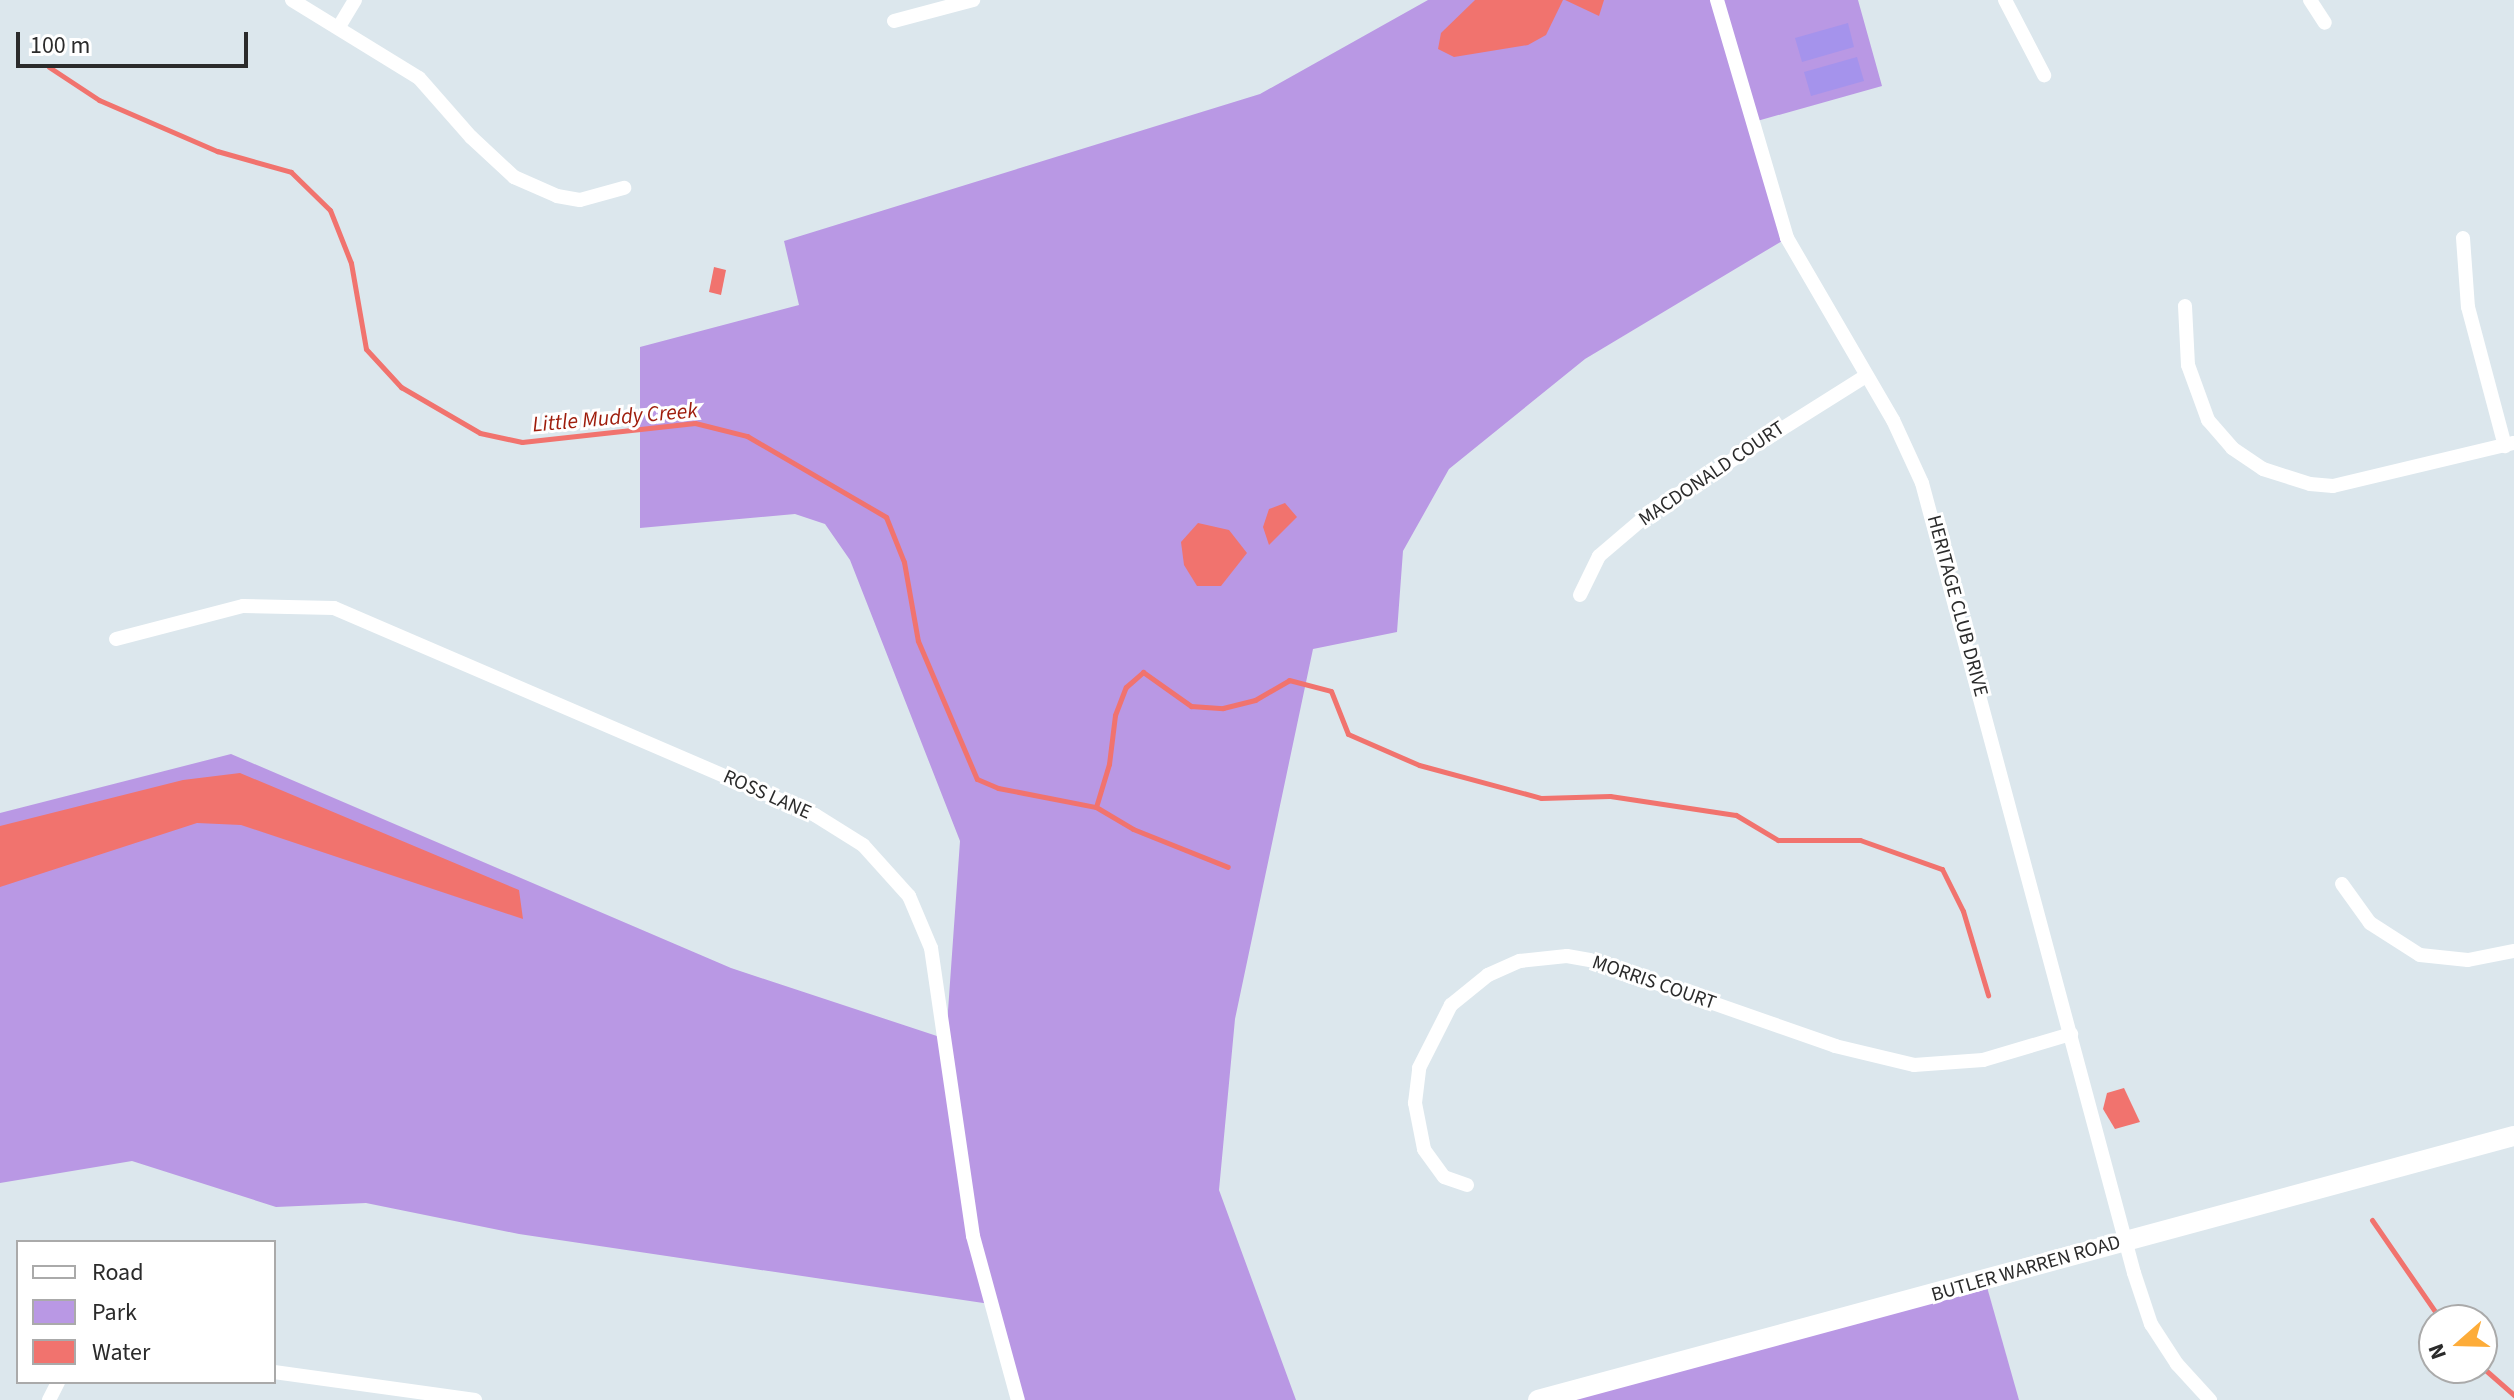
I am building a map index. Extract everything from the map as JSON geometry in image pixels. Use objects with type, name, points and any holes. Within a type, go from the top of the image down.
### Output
[{"type":"main road","name":"BUTLER WARREN ROAD","points":[[1538,1400],[2514,1136]]},
{"type":"street","points":[[292,0],[340,25],[419,78],[514,177],[557,196],[580,200],[624,188]]},
{"type":"street","points":[[340,25],[355,0]]},
{"type":"street","points":[[894,21],[973,0]]},
{"type":"street","name":"HERITAGE CLUB DRIVE","points":[[1717,0],[1787,238],[1908,451],[1936,526],[2126,1241],[2151,1324],[2177,1364],[2210,1400]]},
{"type":"street","points":[[2005,0],[2044,75]]},
{"type":"street","points":[[2310,0],[2325,23]]},
{"type":"street","points":[[2185,306],[2188,365],[2208,420],[2232,448],[2263,469],[2298,482],[2333,486],[2510,445],[2468,307],[2463,238]]},
{"type":"street","name":"MACDONALD COURT","points":[[1580,595],[1599,556],[1653,510],[1866,376]]},
{"type":"street","name":"ROSS LANE","points":[[116,639],[243,606],[334,608],[815,815],[863,845],[909,896],[931,948],[973,1236],[1018,1400]]},
{"type":"street","points":[[2342,884],[2370,923],[2420,955],[2468,960],[2514,951]]},
{"type":"street","name":"MORRIS COURT","points":[[1467,1185],[1444,1177],[1424,1149],[1415,1103],[1419,1068],[1451,1005],[1488,975],[1520,961],[1543,956],[1590,960],[1835,1046],[1914,1065],[1983,1060],[2071,1034]]},
{"type":"street","points":[[276,1372],[475,1400]]},
{"type":"green space","points":[[1428,0],[1858,0],[1882,86],[1750,123],[1787,238],[1585,359],[1449,469],[1403,551],[1397,632],[1313,649],[1235,1019],[1219,1190],[1296,1400],[1018,1400],[990,1304],[519,1234],[366,1203],[276,1207],[132,1161],[0,1183],[0,813],[231,754],[731,968],[946,1039],[960,841],[850,560],[825,524],[795,514],[640,528],[640,347],[799,305],[784,241],[1260,94]]},
{"type":"green space","points":[[1985,1280],[2019,1400],[1538,1400]]},
{"type":"shaded area","points":[[1848,23],[1854,47],[1802,62],[1795,38]]},
{"type":"shaded area","points":[[1857,57],[1864,81],[1811,96],[1804,72]]},
{"type":"water","points":[[1475,0],[1563,0],[1546,35],[1528,45],[1454,57],[1438,49],[1441,33]]},
{"type":"water","points":[[1565,0],[1604,0],[1599,16]]},
{"type":"water","points":[[714,267],[726,270],[721,295],[709,292]]},
{"type":"water","points":[[1285,503],[1297,517],[1269,545],[1263,527],[1269,509]]},
{"type":"water","points":[[1198,523],[1229,530],[1247,553],[1221,586],[1197,586],[1184,565],[1181,542]]},
{"type":"water","points":[[240,773],[519,890],[523,919],[241,825],[197,823],[0,887],[0,826],[183,780]]},
{"type":"water","points":[[2124,1088],[2140,1122],[2115,1129],[2103,1109],[2107,1093]]},
{"type":"waterway","name":"Little Muddy Creek","points":[[49,67],[99,100],[217,151],[291,172],[330,210],[351,263],[366,349],[401,387],[480,433],[522,442],[695,423],[747,436],[886,517],[904,562],[918,641],[977,779],[998,788],[1096,807],[1133,829],[1228,867]]},
{"type":"waterway","points":[[1096,807],[1109,764],[1115,715],[1126,687],[1143,672],[1191,706],[1223,708],[1255,700],[1289,680],[1331,691],[1348,734],[1419,765],[1541,798],[1610,796],[1736,815],[1778,840],[1860,840],[1942,869],[1963,911],[1988,995]]},
{"type":"waterway","points":[[2372,1220],[2430,1304]]},
{"type":"waterway","points":[[2498,1381],[2514,1395]]}]
